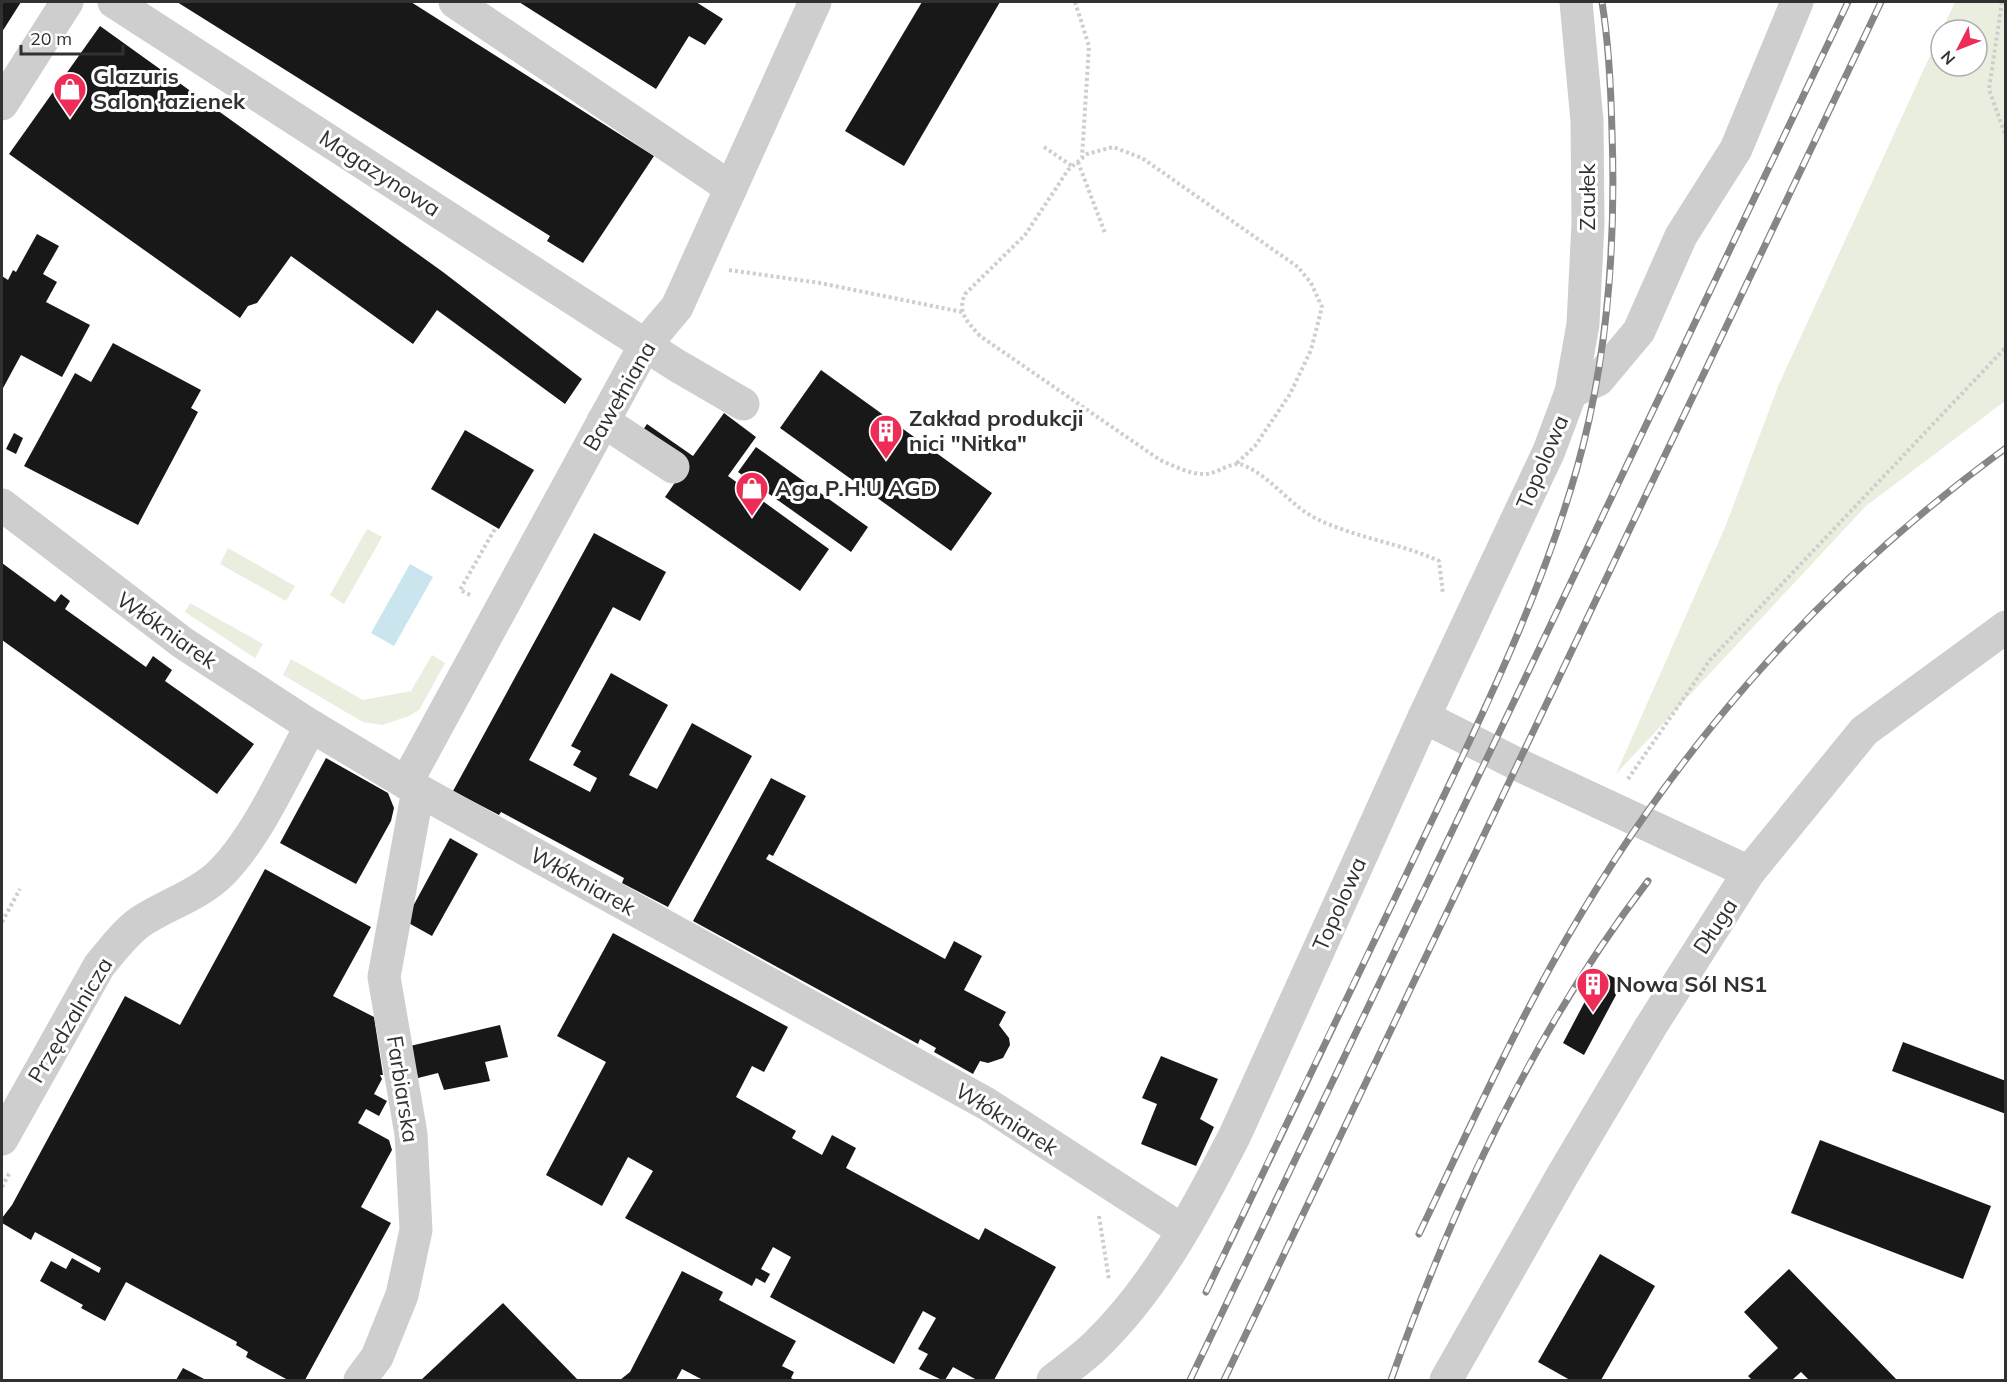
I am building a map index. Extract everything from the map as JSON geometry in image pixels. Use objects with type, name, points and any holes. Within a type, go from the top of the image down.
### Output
[{"type":"street","points":[[2,104],[67,2]]},
{"type":"street","name":"Magazynowa","points":[[114,2],[645,345],[743,404]]},
{"type":"street","points":[[455,2],[731,188]]},
{"type":"street","name":"Bawełniana","points":[[412,786],[645,345],[677,307],[814,2]]},
{"type":"street","name":"Zaułek","points":[[1571,392],[1583,324],[1588,224],[1587,121],[1576,2]]},
{"type":"street","points":[[1571,392],[1598,380],[1639,331],[1681,236],[1736,149],[1797,2]]},
{"type":"street","name":"Topolowa","points":[[1053,1380],[1096,1345],[1140,1296],[1182,1230],[1235,1135],[1424,717],[1549,451],[1571,392]]},
{"type":"street","points":[[603,422],[673,467]]},
{"type":"street","name":"Włókniarek","points":[[2,504],[183,643],[311,726],[412,786],[987,1104],[1182,1230]]},
{"type":"street","name":"Długa","points":[[1446,1380],[1562,1176],[1651,1026],[1749,872],[1864,731],[2006,627]]},
{"type":"street","points":[[1424,717],[1749,872]]},
{"type":"street","name":"Przędzalnicza","points":[[2,1139],[99,966],[119,941],[140,923],[199,890],[222,872],[244,845],[311,726]]},
{"type":"street","name":"Farbiarska","points":[[360,1380],[377,1357],[402,1295],[416,1230],[411,1134],[384,977],[412,786]]},
{"type":"path","points":[[1075,2],[1089,46],[1082,158]]},
{"type":"path","points":[[2002,2],[1989,89],[2006,137]]},
{"type":"path","points":[[1044,147],[1072,166]]},
{"type":"path","points":[[1113,147],[1142,158],[1265,242],[1298,267],[1311,283],[1322,307],[1311,350],[1290,394],[1255,446],[1237,463],[1205,475],[1182,470],[1160,460],[980,336],[962,312],[961,304],[965,294],[1025,235],[1077,162],[1087,153],[1113,147]]},
{"type":"path","points":[[1077,162],[1105,233]]},
{"type":"path","points":[[697,265],[820,283],[962,312]]},
{"type":"path","points":[[1609,807],[1710,660],[2006,347]]},
{"type":"path","points":[[1237,463],[1264,477],[1314,518],[1346,533],[1415,550],[1439,561],[1444,600]]},
{"type":"path","points":[[476,598],[460,590],[496,527]]},
{"type":"path","points":[[2,922],[20,889]]},
{"type":"green space","points":[[1955,2],[2005,2],[2005,401],[1866,506],[1616,774],[1726,525],[1779,384],[1929,58],[1929,78],[1989,78],[1989,18],[1948,18]]},
{"type":"green space","points":[[367,529],[382,537],[344,604],[330,595]]},
{"type":"green space","points":[[228,548],[295,586],[286,601],[220,564]]},
{"type":"green space","points":[[190,603],[263,644],[255,658],[185,612]]},
{"type":"green space","points":[[432,655],[445,663],[419,710],[409,716],[382,725],[363,722],[283,675],[291,659],[363,700],[411,691]]},
{"type":"water","points":[[410,564],[433,577],[394,646],[371,633]]},
{"type":"building","points":[[2,2],[21,2],[2,32]]},
{"type":"building","points":[[177,2],[411,2],[654,156],[583,263],[547,241],[550,236]]},
{"type":"building","points":[[519,2],[696,2],[723,19],[705,45],[689,36],[656,89]]},
{"type":"building","points":[[922,2],[1000,2],[904,166],[845,131]]},
{"type":"building","points":[[100,26],[443,272],[582,379],[565,404],[437,310],[413,344],[291,256],[257,303],[248,306],[240,318],[9,154]]},
{"type":"building","points":[[37,234],[59,246],[43,274],[57,282],[46,302],[90,325],[62,377],[21,355],[2,390],[2,276],[8,280],[13,270],[16,272]]},
{"type":"building","points":[[113,343],[201,390],[191,408],[198,412],[138,525],[24,466],[75,373],[91,382]]},
{"type":"building","name":"Zakład produkcji nici \"Nitka\"","points":[[821,370],[992,493],[951,551],[780,428]]},
{"type":"building","name":"Aga P.H.U AGD","points":[[724,413],[756,437],[728,476],[829,549],[800,591],[665,497],[685,468],[639,436],[647,424],[693,456]]},
{"type":"building","points":[[465,430],[534,470],[499,529],[431,489]]},
{"type":"building","points":[[14,433],[23,438],[16,454],[6,449]]},
{"type":"building","points":[[756,447],[868,527],[851,552],[738,472]]},
{"type":"building","points":[[594,533],[666,572],[640,621],[613,607],[529,760],[590,792],[597,778],[573,765],[581,751],[571,746],[611,673],[668,705],[629,775],[657,789],[692,723],[752,756],[668,907],[622,883],[624,878],[501,812],[499,815],[453,791]]},
{"type":"building","points":[[2,563],[55,602],[61,594],[70,601],[65,609],[146,667],[153,656],[172,670],[165,681],[254,744],[217,794],[2,640]]},
{"type":"building","points":[[326,758],[388,793],[394,808],[391,821],[356,884],[280,843]]},
{"type":"building","points":[[771,778],[806,796],[773,856],[769,854],[766,859],[945,959],[954,941],[982,956],[964,990],[1006,1012],[999,1025],[1009,1038],[1010,1045],[1003,1058],[988,1063],[980,1061],[973,1074],[934,1052],[936,1048],[920,1039],[918,1044],[693,921]]},
{"type":"building","points":[[450,838],[478,854],[432,936],[405,921]]},
{"type":"building","points":[[265,869],[371,927],[333,996],[374,1017],[383,1075],[380,1075],[382,1079],[374,1094],[387,1101],[379,1116],[366,1109],[358,1123],[389,1140],[392,1150],[361,1207],[391,1223],[305,1380],[288,1380],[246,1357],[248,1352],[236,1345],[237,1342],[126,1282],[105,1321],[81,1308],[83,1305],[40,1281],[51,1261],[66,1269],[72,1258],[99,1273],[101,1268],[35,1232],[31,1240],[2,1223],[2,1218],[12,1205],[125,996],[180,1025]]},
{"type":"building","points":[[613,933],[788,1027],[764,1072],[752,1066],[736,1097],[796,1131],[792,1138],[822,1155],[832,1135],[856,1148],[846,1168],[979,1240],[985,1228],[1056,1267],[994,1380],[977,1380],[953,1367],[945,1380],[942,1380],[919,1369],[928,1354],[918,1349],[936,1318],[923,1311],[894,1364],[770,1297],[791,1257],[773,1247],[761,1269],[770,1274],[765,1283],[756,1278],[752,1286],[625,1218],[653,1171],[628,1157],[602,1206],[546,1175],[606,1062],[557,1036]]},
{"type":"building","name":"Nowa Sól NS1","points":[[1601,971],[1623,982],[1584,1055],[1563,1043]]},
{"type":"building","points":[[500,1025],[508,1057],[485,1062],[490,1081],[444,1090],[438,1073],[418,1078],[410,1046]]},
{"type":"building","points":[[1903,1042],[2006,1081],[2006,1114],[1892,1071]]},
{"type":"building","points":[[1161,1056],[1218,1079],[1200,1119],[1214,1127],[1196,1166],[1141,1144],[1157,1104],[1142,1098]]},
{"type":"building","points":[[1820,1140],[1991,1206],[1963,1279],[1791,1213]]},
{"type":"building","points":[[1600,1254],[1655,1286],[1601,1380],[1570,1380],[1538,1362]]},
{"type":"building","points":[[1789,1269],[1897,1380],[1809,1380],[1801,1372],[1792,1380],[1752,1380],[1748,1376],[1778,1348],[1744,1312]]},
{"type":"building","points":[[682,1271],[723,1292],[719,1300],[796,1341],[782,1366],[794,1372],[791,1378],[795,1380],[703,1380],[682,1369],[676,1380],[620,1380],[630,1372]]},
{"type":"building","points":[[503,1303],[578,1380],[421,1380]]},
{"type":"building","points":[[183,1368],[206,1380],[176,1380]]},
{"type":"railway","points":[[1206,1292],[1454,775],[1522,624],[1561,521],[1588,427],[1608,302],[1613,217],[1612,116],[1602,2]]},
{"type":"railway","points":[[1190,1380],[1848,2]]},
{"type":"railway","points":[[1224,1380],[1881,2]]},
{"type":"railway","points":[[1419,1234],[1499,1065],[1551,966],[1596,890],[1644,817],[1695,747],[1808,619],[1870,559],[1936,502],[2006,448]]},
{"type":"railway","points":[[1391,1380],[1441,1249],[1500,1120],[1568,997],[1648,881]]},
{"type":"place","name":"Glazuris Salon łazienek","points":[[70,118]]},
{"type":"place","name":"Zakład produkcji nici \"Nitka\"","points":[[886,460]]},
{"type":"place","name":"Aga P.H.U AGD","points":[[752,517]]},
{"type":"place","name":"Nowa Sól NS1","points":[[1593,1013]]}]
